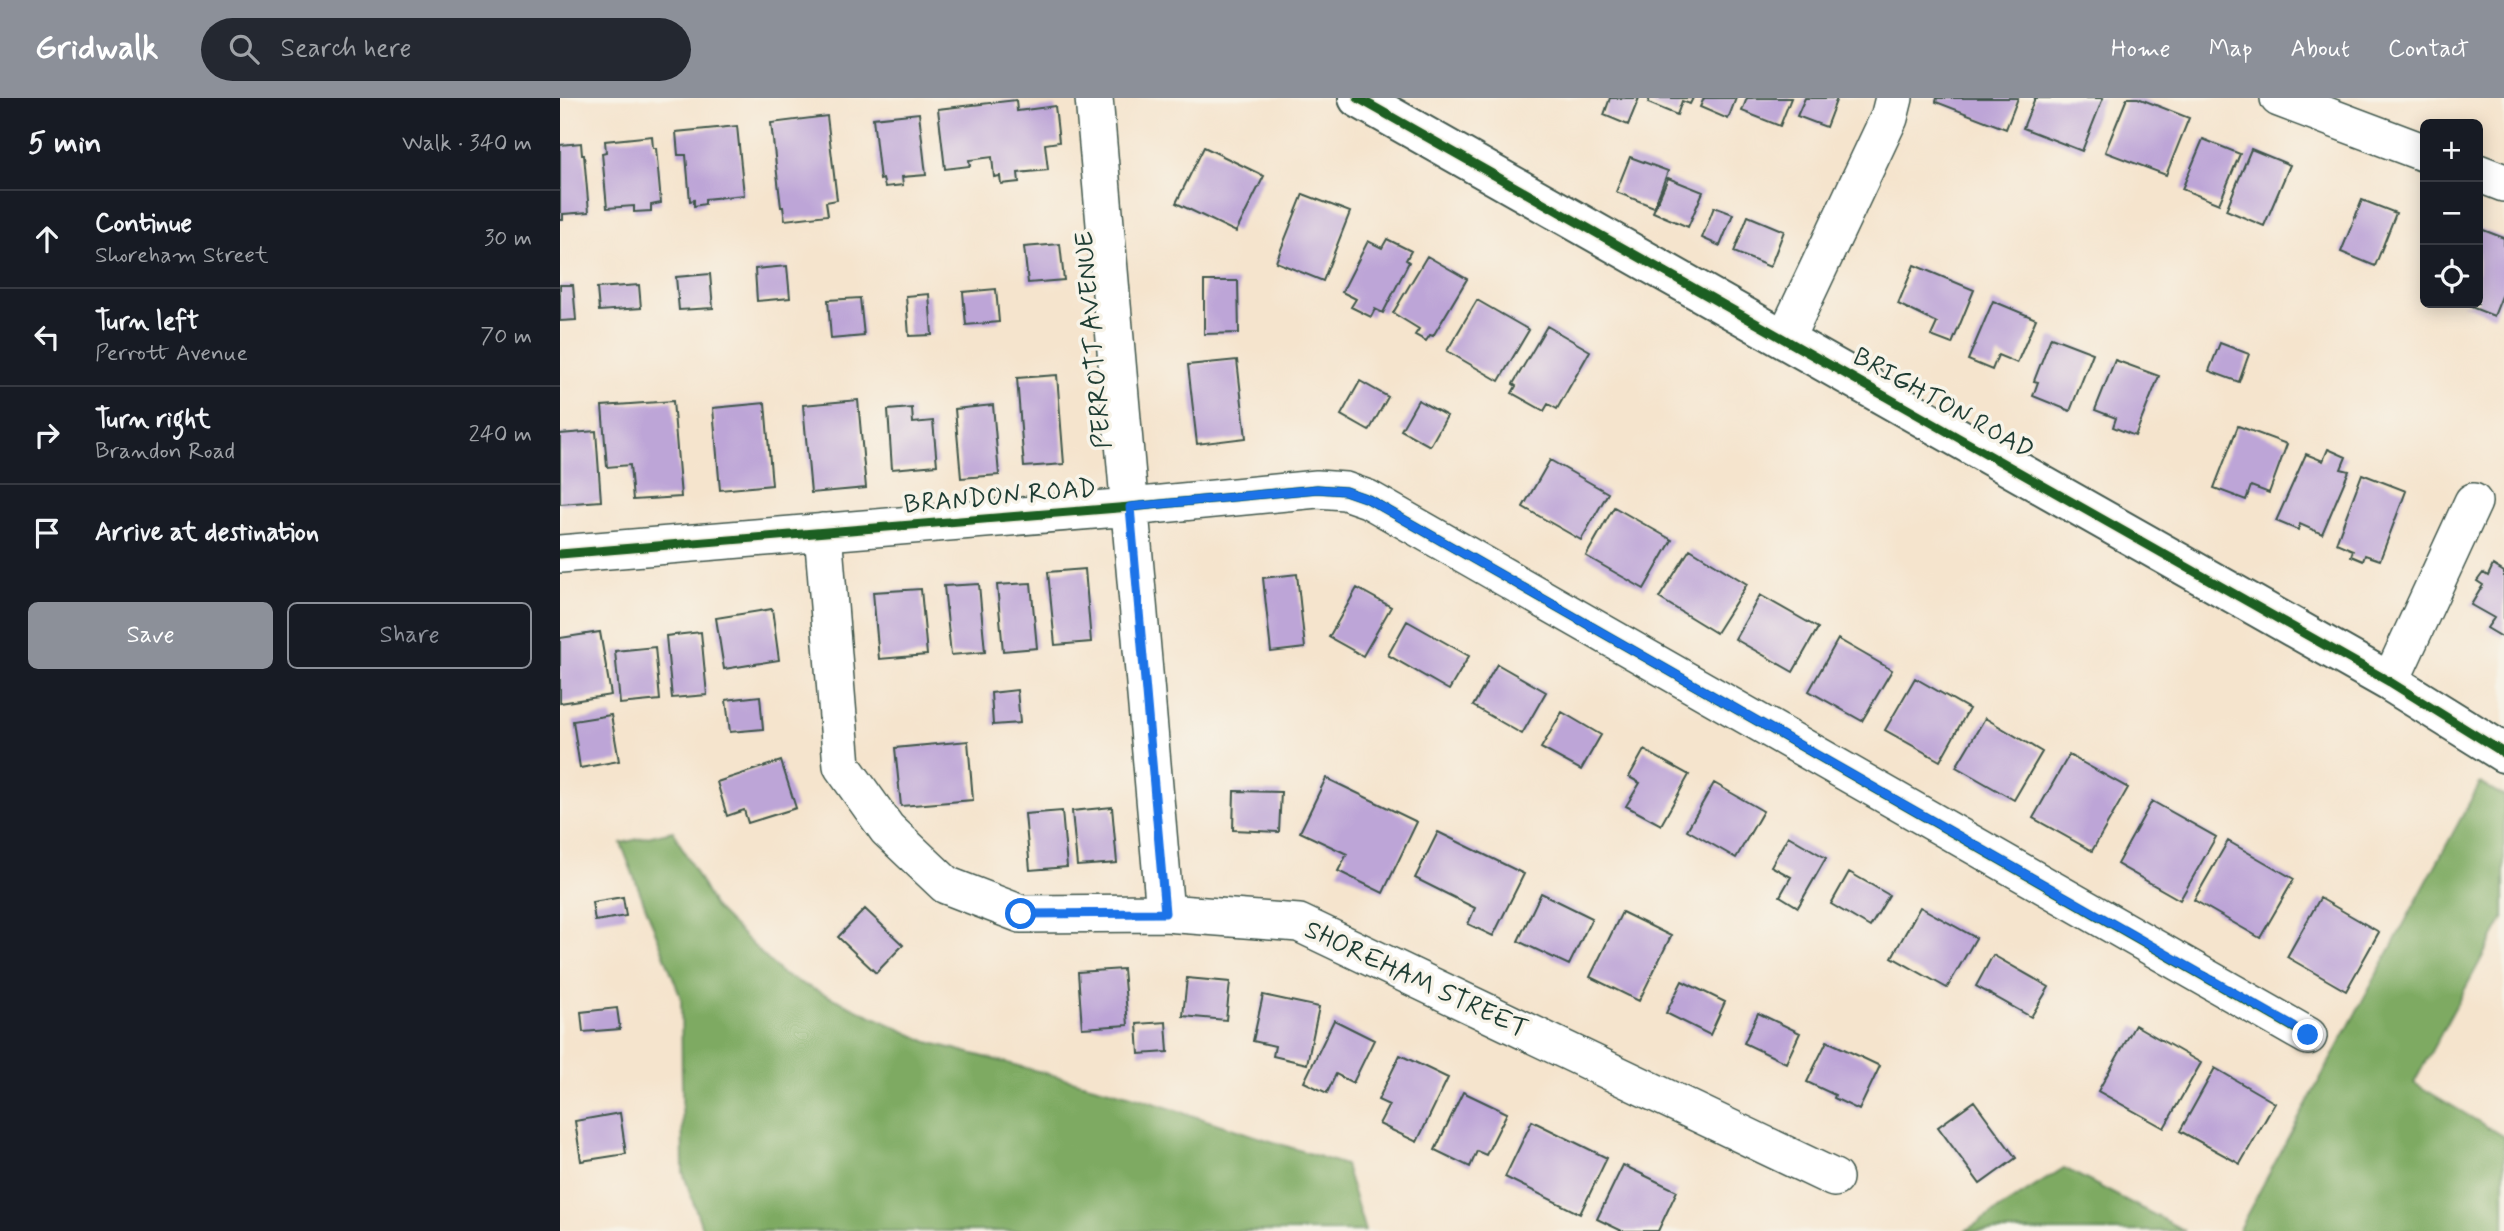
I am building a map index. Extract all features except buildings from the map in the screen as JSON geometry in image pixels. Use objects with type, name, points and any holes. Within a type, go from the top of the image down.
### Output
[{"type":"street","name":"PERROTT AVENUE","points":[[1094,98],[1165,913]]},
{"type":"street","name":"BRIGHTON ROAD","points":[[1358,98],[2390,682],[2504,752]]},
{"type":"street","points":[[1785,339],[1889,118],[1894,98]]},
{"type":"street","points":[[2279,98],[2420,151]]},
{"type":"street","points":[[2483,175],[2504,183]]},
{"type":"street","name":"BRANDON ROAD","points":[[560,554],[1317,489],[1345,491],[1368,499],[2308,1035]]},
{"type":"street","points":[[2390,682],[2473,502]]},
{"type":"street","name":"SHOREHAM STREET","points":[[824,532],[842,766],[887,829],[946,885],[1021,914],[1165,913],[1299,923],[1834,1178]]},
{"type":"green space","points":[[2480,783],[2504,796],[2504,917],[2414,1083],[2504,1137],[2504,1231],[2238,1231]]},
{"type":"green space","points":[[673,831],[714,907],[783,975],[928,1042],[1132,1096],[1345,1165],[1365,1231],[703,1231],[683,1172],[681,998],[621,843]]},
{"type":"green space","points":[[2064,1168],[2185,1231],[1965,1231]]},
{"type":"cycle path","points":[[1358,98],[2390,682],[2504,753]]},
{"type":"cycle path","points":[[560,554],[1317,489],[1345,491],[1368,499],[2308,1036]]},
{"type":"route","points":[[1021,914],[1165,913],[1130,507],[1317,489],[1345,491],[1368,499],[2308,1035]]}]
